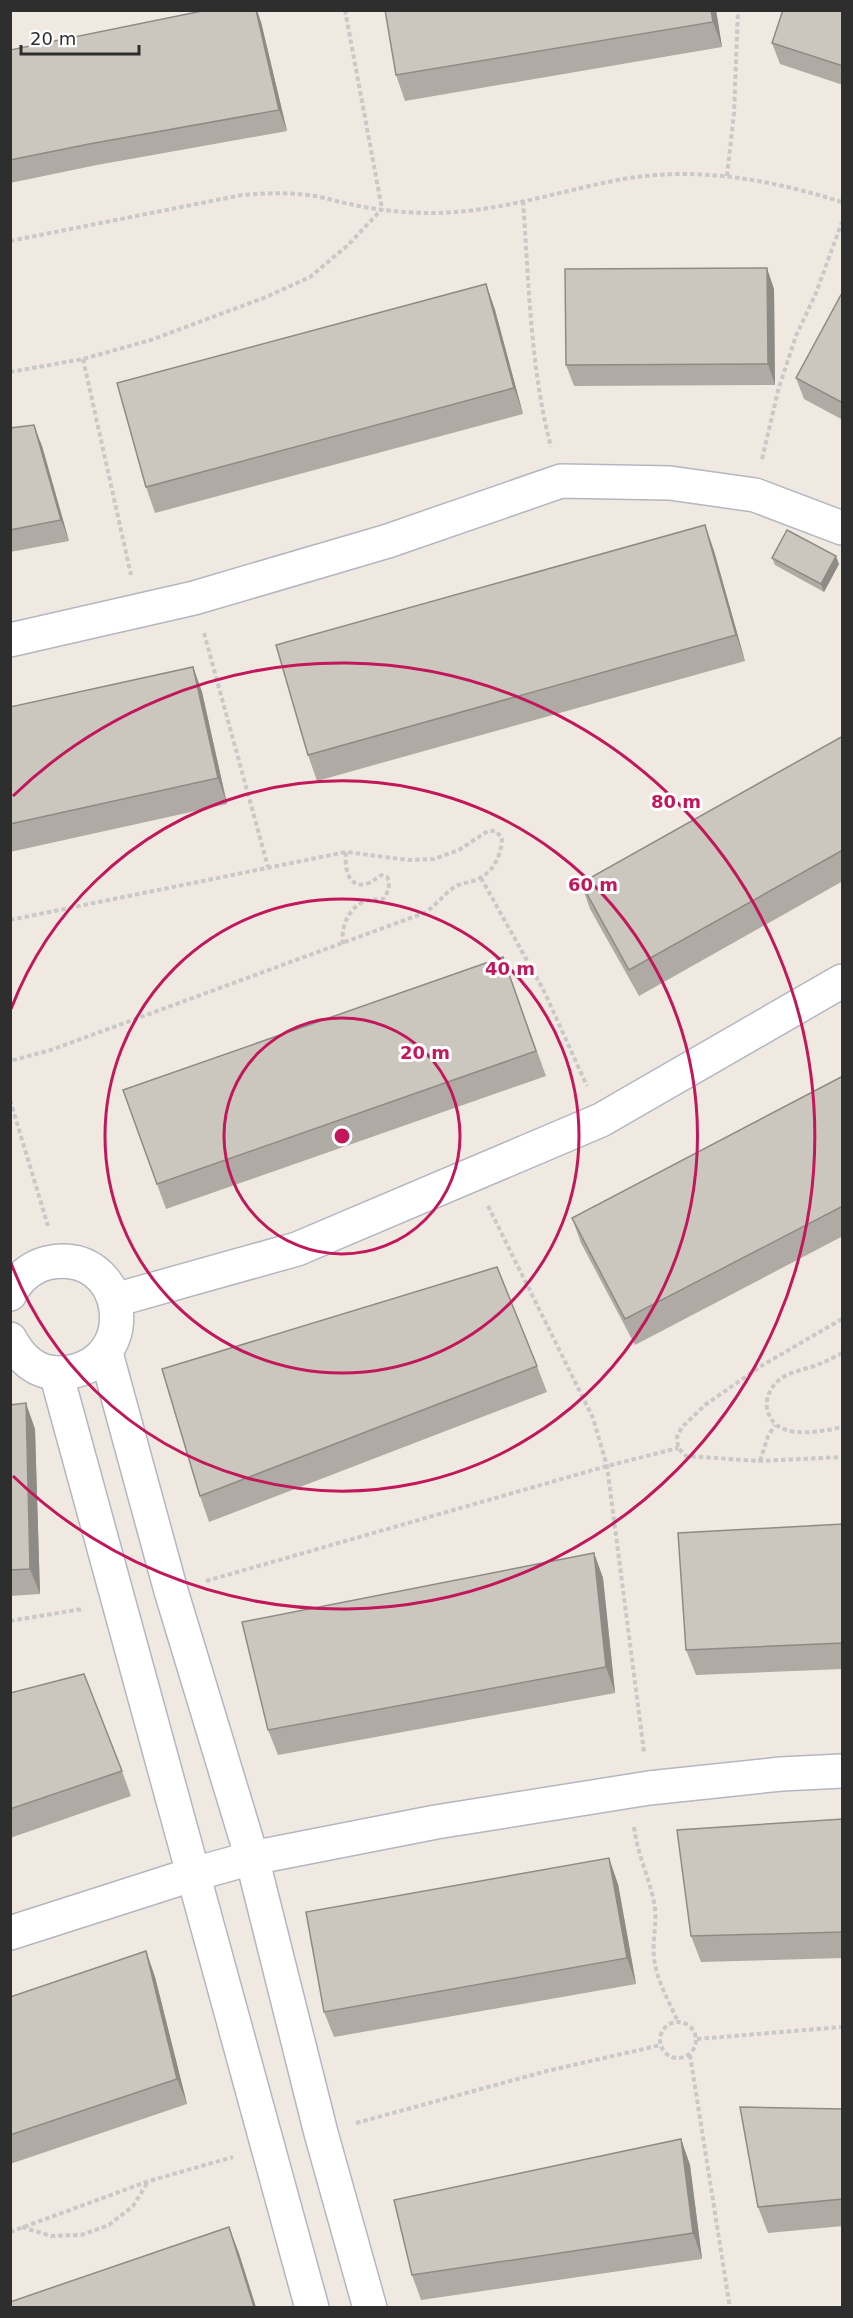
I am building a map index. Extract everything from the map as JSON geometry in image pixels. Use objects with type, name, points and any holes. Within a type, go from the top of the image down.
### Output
[{"type":"street","points":[[10,640],[194,597],[388,541],[561,481],[670,483],[755,495],[843,528]]},
{"type":"street","points":[[115,1300],[297,1249],[601,1120],[843,981]]},
{"type":"street","points":[[10,1294],[26,1273],[41,1265],[58,1261],[77,1262],[94,1270],[107,1283],[115,1300],[118,1318],[115,1336],[106,1353],[91,1365],[74,1372],[56,1373],[27,1362],[16,1350],[10,1338]]},
{"type":"street","points":[[106,1353],[171,1591],[252,1858],[321,2133],[370,2307]]},
{"type":"street","points":[[56,1373],[312,2307]]},
{"type":"street","points":[[10,1933],[194,1874],[252,1858],[436,1822],[639,1790],[781,1774],[843,1771]]},
{"type":"path","points":[[345,10],[382,209]]},
{"type":"path","points":[[727,176],[734,113],[738,10]]},
{"type":"path","points":[[10,241],[242,195],[279,192],[316,196],[352,205],[430,213],[477,211],[625,179],[680,175],[727,176],[792,186],[843,202]]},
{"type":"path","points":[[523,201],[530,311],[544,420],[561,481]]},
{"type":"path","points":[[10,372],[83,359],[151,340],[266,297],[310,277],[346,246],[382,209]]},
{"type":"path","points":[[755,495],[765,438],[779,387],[796,336],[843,222]]},
{"type":"path","points":[[83,359],[139,611]]},
{"type":"path","points":[[194,597],[268,867]]},
{"type":"path","points":[[10,920],[346,852],[408,860],[434,859],[459,850],[488,831],[496,831],[502,838],[502,847],[491,869],[481,878],[459,884],[451,889],[436,906],[424,913],[51,1050],[10,1061]]},
{"type":"path","points":[[343,944],[343,926],[352,911],[364,902],[383,899],[390,882],[382,875],[362,884],[354,882],[345,869],[346,852]]},
{"type":"path","points":[[481,878],[544,991],[573,1052],[601,1120]]},
{"type":"path","points":[[10,1100],[58,1261]]},
{"type":"path","points":[[473,1176],[593,1418],[607,1466],[639,1790],[640,1859],[654,1903],[656,1922],[653,1941],[654,1960],[658,1978],[678,2022]]},
{"type":"path","points":[[843,1319],[761,1366],[705,1405],[682,1427],[677,1437],[678,1448],[686,1456],[760,1461],[843,1456]]},
{"type":"path","points":[[843,1353],[781,1378],[771,1388],[766,1400],[768,1413],[775,1425],[803,1433],[818,1433],[843,1427]]},
{"type":"path","points":[[760,1461],[768,1436],[775,1425]]},
{"type":"path","points":[[171,1591],[607,1466],[678,1448]]},
{"type":"path","points":[[10,1621],[119,1603]]},
{"type":"path","points":[[678,2022],[687,2024],[694,2030],[697,2039],[690,2055],[681,2059],[672,2058],[665,2053],[660,2038],[665,2027],[678,2022]]},
{"type":"path","points":[[697,2039],[843,2027]]},
{"type":"path","points":[[321,2133],[434,2100],[661,2045]]},
{"type":"path","points":[[690,2055],[729,2307]]},
{"type":"path","points":[[10,2232],[149,2181],[268,2147]]},
{"type":"path","points":[[22,2227],[51,2236],[81,2235],[110,2225],[133,2206],[149,2181]]},
{"type":"building","points":[[207,10],[256,10],[279,110],[10,160],[10,50]]},
{"type":"building","points":[[385,10],[711,10],[713,22],[396,75]]},
{"type":"building","points":[[783,10],[843,10],[843,66],[772,43]]},
{"type":"building","points":[[767,268],[768,364],[566,365],[565,269]]},
{"type":"building","points":[[486,284],[514,388],[146,487],[117,383]]},
{"type":"building","points":[[843,293],[843,403],[796,378]]},
{"type":"building","points":[[34,425],[61,520],[10,530],[10,428]]},
{"type":"building","points":[[705,525],[736,635],[308,755],[276,645]]},
{"type":"building","points":[[787,530],[836,556],[821,584],[772,558]]},
{"type":"building","points":[[193,667],[218,778],[10,824],[10,707]]},
{"type":"building","points":[[843,736],[843,850],[629,970],[581,883]]},
{"type":"building","points":[[503,957],[536,1051],[157,1184],[123,1090]]},
{"type":"building","points":[[843,1076],[843,1206],[625,1319],[572,1218]]},
{"type":"building","points":[[497,1267],[537,1366],[200,1496],[162,1369]]},
{"type":"building","points":[[26,1403],[30,1569],[10,1570],[10,1405]]},
{"type":"building","points":[[843,1524],[843,1643],[686,1650],[678,1533]]},
{"type":"building","points":[[594,1553],[606,1667],[268,1730],[242,1622]]},
{"type":"building","points":[[84,1674],[122,1771],[10,1809],[10,1693]]},
{"type":"building","points":[[843,1819],[843,1932],[691,1936],[677,1830]]},
{"type":"building","points":[[609,1858],[627,1958],[324,2012],[306,1912]]},
{"type":"building","points":[[146,1951],[177,2079],[10,2135],[10,1997]]},
{"type":"building","points":[[740,2107],[843,2109],[843,2199],[758,2207]]},
{"type":"building","points":[[681,2139],[693,2233],[412,2275],[394,2200]]},
{"type":"building","points":[[229,2227],[254,2307],[10,2307],[10,2302]]}]
